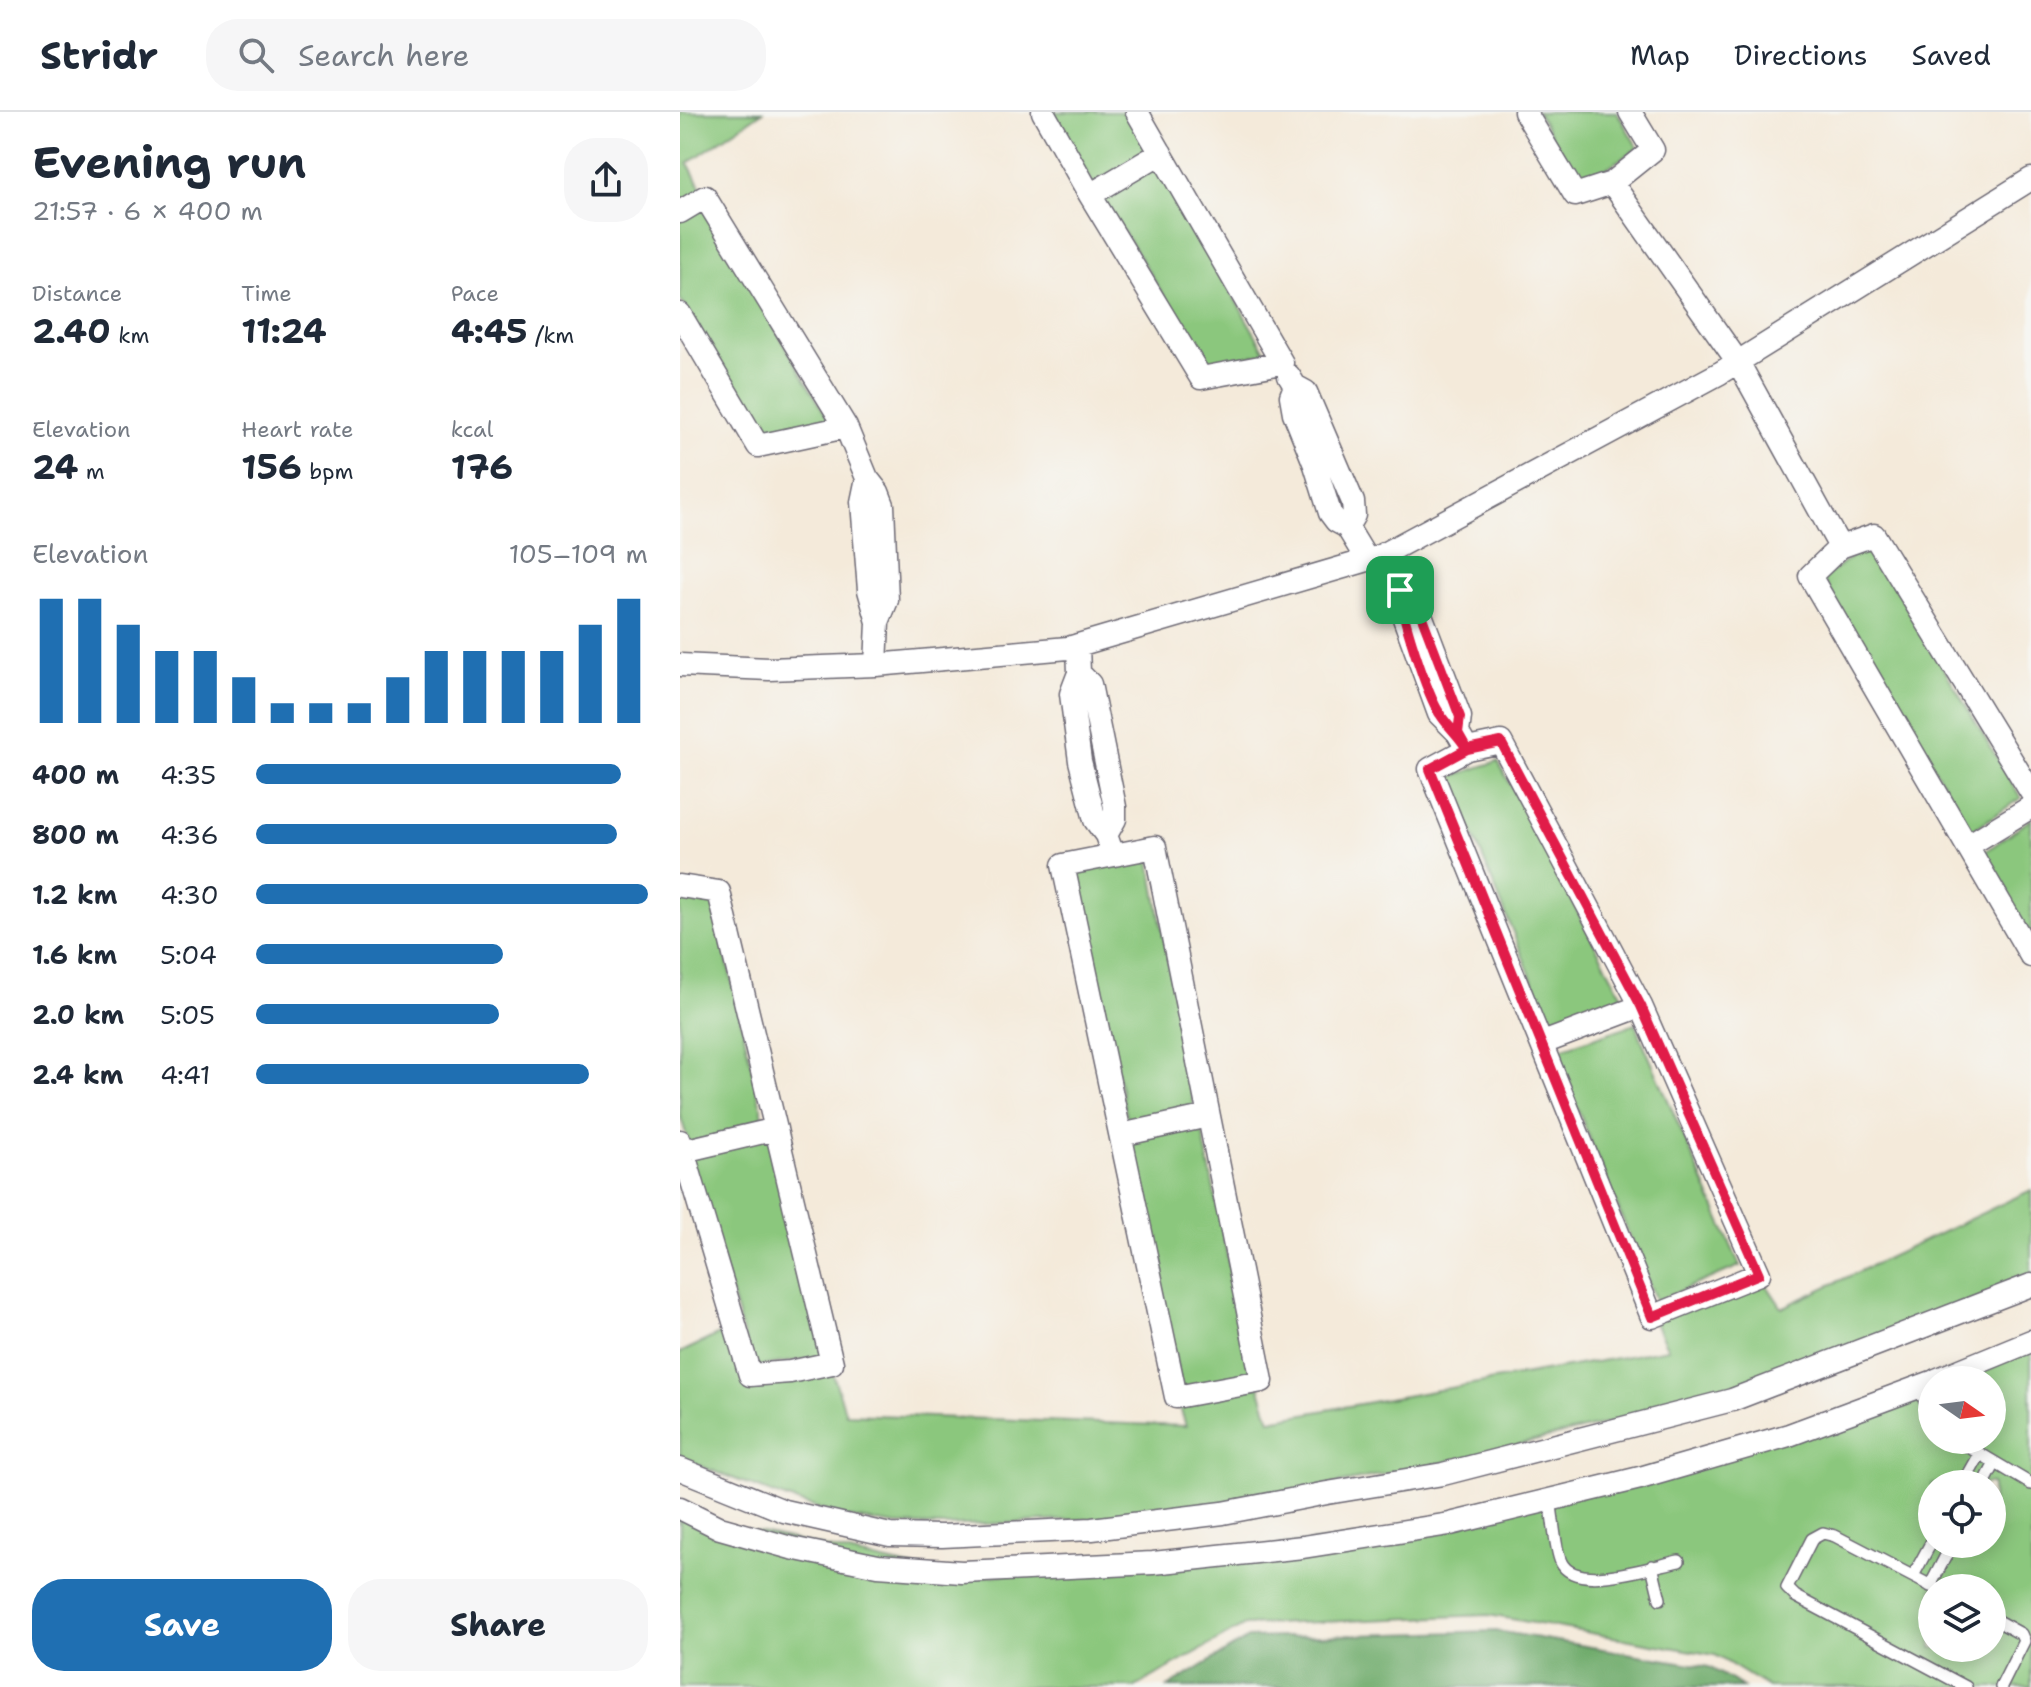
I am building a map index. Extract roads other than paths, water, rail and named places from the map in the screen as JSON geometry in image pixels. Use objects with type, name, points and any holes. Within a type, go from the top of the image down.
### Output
[{"type":"street","points":[[1043,112],[1201,378],[1282,363]]},
{"type":"street","points":[[1137,112],[1295,386],[1306,392],[1353,502],[1354,515],[1347,527],[1376,556],[1400,590],[1413,599],[1420,612],[1460,717],[1462,741]]},
{"type":"street","points":[[1525,112],[1575,195],[1612,183],[1653,150],[1630,112]]},
{"type":"street","points":[[1090,195],[1161,153]]},
{"type":"street","points":[[680,665],[769,669],[876,665],[1078,645],[1376,556],[1738,362],[2031,179]]},
{"type":"street","points":[[1612,183],[1738,362],[1840,547]]},
{"type":"street","points":[[680,212],[705,197],[846,427],[867,478],[862,502],[869,590],[878,622],[876,665]]},
{"type":"street","points":[[680,314],[758,446],[846,427]]},
{"type":"street","points":[[2031,792],[1874,535],[1840,547],[1810,576],[2031,956]]},
{"type":"street","points":[[1078,645],[1079,673],[1090,684],[1115,807],[1109,845]]},
{"type":"street","points":[[1462,741],[1501,742],[1641,1006],[1759,1274],[1652,1317],[1430,769],[1462,741]]},
{"type":"street","points":[[1967,846],[2031,807]]},
{"type":"street","points":[[1109,845],[1155,847],[1262,1381],[1176,1397],[1063,865],[1109,845]]},
{"type":"street","points":[[680,886],[719,892],[776,1129],[832,1363],[790,1372],[750,1375],[682,1146],[776,1129]]},
{"type":"street","points":[[1543,1043],[1641,1006]]},
{"type":"street","points":[[1121,1135],[1208,1116]]},
{"type":"street","points":[[680,1469],[784,1511],[890,1535],[942,1536],[1092,1529],[1223,1513],[1443,1474],[1732,1400],[2031,1285]]},
{"type":"street","points":[[1970,1366],[2031,1341]]},
{"type":"street","points":[[680,1508],[720,1528],[791,1548],[878,1566],[962,1572],[1153,1563],[1303,1547],[1450,1524],[1640,1478],[1789,1435],[1918,1387]]},
{"type":"street","points":[[1092,1529],[1096,1565]]},
{"type":"lane","points":[[1971,1470],[1980,1454],[2031,1484]]},
{"type":"lane","points":[[1991,1470],[1995,1463]]},
{"type":"lane","points":[[1550,1500],[1561,1563],[1574,1575],[1589,1579],[1679,1561]]},
{"type":"lane","points":[[1918,1579],[1835,1536],[1823,1533],[1812,1539],[1787,1588],[1795,1596],[1966,1687]]},
{"type":"lane","points":[[1913,1576],[1923,1558]]},
{"type":"lane","points":[[1652,1566],[1660,1599]]},
{"type":"lane","points":[[2001,1687],[2024,1641],[2021,1634],[2006,1626]]}]
